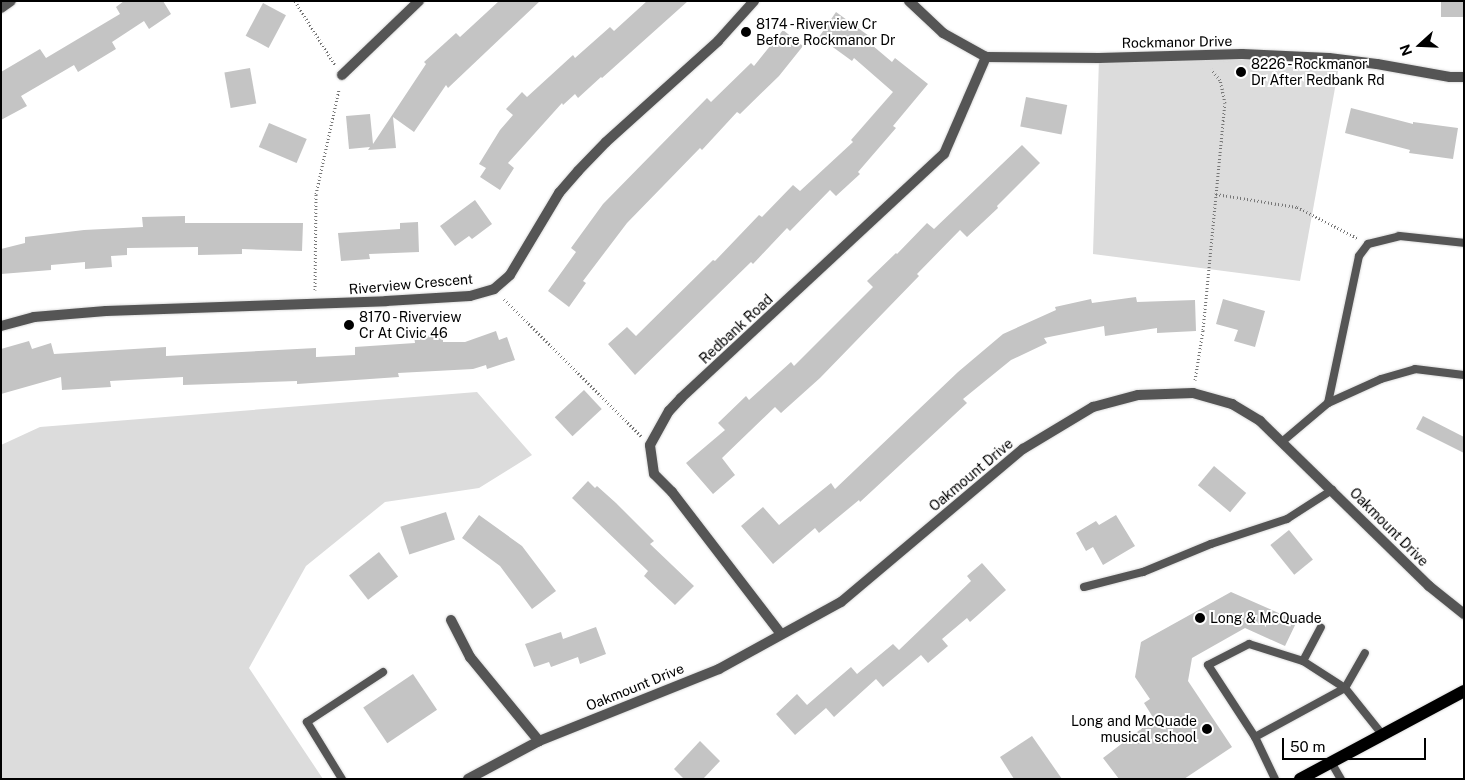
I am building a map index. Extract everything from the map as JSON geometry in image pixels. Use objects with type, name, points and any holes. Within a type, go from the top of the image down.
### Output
[{"type":"main road","points":[[1300,779],[1381,733],[1464,691]]},
{"type":"street","points":[[1,8],[11,1]]},
{"type":"street","points":[[342,75],[419,1]]},
{"type":"street","name":"Riverview Crescent","points":[[1,326],[34,318],[106,311],[314,305],[470,296],[494,289],[510,275],[559,193],[578,171],[606,142],[718,41],[754,1]]},
{"type":"street","name":"Rockmanor Drive","points":[[909,1],[943,33],[986,57],[1242,54],[1329,58],[1377,64],[1450,77],[1464,77]]},
{"type":"street","name":"Redbank Road","points":[[650,445],[669,411],[681,398],[944,154],[986,57]]},
{"type":"street","name":"Oakmount Drive","points":[[468,779],[539,740],[718,668],[841,602],[1023,449],[1093,407],[1138,395],[1193,393],[1232,404],[1260,421],[1283,441],[1429,586],[1464,614]]},
{"type":"street","points":[[650,445],[654,474],[672,492],[781,634]]},
{"type":"street","points":[[451,620],[470,657],[539,740]]},
{"type":"lane","points":[[1328,403],[1359,256],[1368,244],[1399,236],[1464,243]]},
{"type":"lane","points":[[1283,441],[1328,403],[1381,379],[1415,369],[1464,375]]},
{"type":"lane","points":[[1084,587],[1143,572],[1211,544],[1287,519],[1332,490]]},
{"type":"lane","points":[[1302,661],[1321,627]]},
{"type":"lane","points":[[1275,779],[1256,737],[1208,665],[1249,644],[1302,661],[1345,688],[1381,733]]},
{"type":"lane","points":[[1256,737],[1345,688],[1365,653]]},
{"type":"lane","points":[[342,779],[307,722],[383,672]]},
{"type":"lane","points":[[1330,762],[1341,779]]},
{"type":"path","points":[[294,1],[342,75],[316,194],[314,305]]},
{"type":"path","points":[[1193,393],[1203,330],[1225,103],[1220,80],[1200,55]]},
{"type":"path","points":[[1216,194],[1296,206],[1368,244]]},
{"type":"path","points":[[494,289],[650,445]]},
{"type":"shaded area","points":[[1099,58],[1249,60],[1339,66],[1300,281],[1093,254]]},
{"type":"shaded area","points":[[477,392],[532,455],[479,488],[385,502],[306,566],[249,668],[323,779],[1,779],[1,445],[40,427]]},
{"type":"building","points":[[124,1],[163,1],[171,14],[149,29],[144,21],[112,42],[116,49],[78,72],[74,65],[21,96],[27,106],[1,120],[1,72],[40,49],[46,58],[120,14],[116,7]]},
{"type":"building","points":[[499,1],[540,1],[448,88],[446,85],[414,132],[393,117],[396,148],[368,150],[370,147],[349,149],[346,116],[370,114],[373,144],[426,64],[424,62],[456,33],[460,37]]},
{"type":"building","points":[[647,1],[688,1],[578,98],[575,94],[563,105],[562,103],[508,163],[514,168],[500,190],[480,177],[486,168],[479,164],[500,130],[513,115],[506,109],[522,92],[527,97],[573,55],[575,58],[610,27],[614,31]]},
{"type":"building","points":[[1441,1],[1464,1],[1464,17],[1441,17]]},
{"type":"building","points":[[263,3],[286,15],[269,48],[246,36]]},
{"type":"building","points":[[836,12],[869,36],[866,40],[892,62],[895,58],[928,84],[893,126],[896,128],[858,172],[860,174],[836,196],[830,190],[790,231],[787,228],[753,264],[751,262],[635,375],[608,344],[627,327],[636,336],[713,260],[715,261],[759,215],[762,217],[793,185],[800,191],[853,142],[851,140],[893,92],[854,58],[852,61],[819,37]]},
{"type":"building","points":[[783,30],[803,46],[779,76],[740,114],[737,112],[702,150],[700,148],[627,223],[583,281],[586,283],[569,307],[548,291],[576,252],[571,248],[603,204],[707,98],[711,102],[751,63],[754,66]]},
{"type":"building","points":[[250,68],[256,103],[231,108],[224,73]]},
{"type":"building","points":[[1026,97],[1067,105],[1062,134],[1020,126]]},
{"type":"building","points":[[1351,108],[1413,124],[1413,122],[1458,128],[1453,159],[1409,153],[1410,150],[1345,133]]},
{"type":"building","points":[[269,123],[307,139],[297,163],[259,147]]},
{"type":"building","points":[[1022,145],[1040,163],[997,206],[998,208],[967,237],[960,230],[917,274],[919,276],[820,378],[781,413],[775,407],[722,458],[735,475],[713,494],[686,463],[725,430],[718,423],[746,396],[749,400],[791,362],[794,366],[873,287],[867,281],[927,223],[934,229]]},
{"type":"building","points":[[475,200],[492,224],[472,239],[469,236],[455,246],[440,226]]},
{"type":"building","points":[[185,216],[185,223],[303,223],[302,251],[242,249],[242,254],[198,255],[198,247],[127,248],[127,255],[111,256],[112,267],[85,269],[85,262],[51,265],[51,270],[1,274],[1,249],[25,243],[25,237],[84,230],[143,227],[142,217]]},
{"type":"building","points":[[418,222],[419,252],[369,254],[370,259],[341,261],[338,233],[400,229],[400,223]]},
{"type":"building","points":[[1136,297],[1137,302],[1195,300],[1196,331],[1157,333],[1157,328],[1105,336],[1104,326],[1044,338],[1047,343],[1011,360],[963,399],[967,403],[860,502],[859,500],[819,533],[815,528],[773,564],[741,526],[763,507],[779,525],[831,483],[835,489],[958,372],[1003,334],[1056,310],[1055,307],[1091,299],[1092,303]]},
{"type":"building","points":[[1223,299],[1265,311],[1255,347],[1234,341],[1238,330],[1216,324]]},
{"type":"building","points":[[496,331],[499,340],[507,337],[515,360],[487,369],[486,365],[473,369],[398,373],[399,377],[297,384],[297,381],[183,385],[183,377],[110,381],[111,387],[62,390],[61,377],[1,394],[1,349],[29,341],[32,349],[51,343],[54,354],[166,347],[166,356],[316,348],[316,357],[355,355],[355,347],[415,343],[414,336],[443,335],[443,342],[465,342]]},
{"type":"building","points":[[584,390],[602,409],[572,436],[555,417]]},
{"type":"building","points":[[1423,416],[1464,437],[1464,453],[1416,429]]},
{"type":"building","points":[[1214,466],[1246,493],[1230,512],[1198,485]]},
{"type":"building","points":[[588,481],[595,488],[597,486],[616,503],[654,541],[650,544],[694,586],[675,605],[644,576],[648,571],[572,498]]},
{"type":"building","points":[[446,512],[455,540],[409,554],[400,527]]},
{"type":"building","points":[[479,515],[522,546],[556,591],[532,609],[500,566],[462,538]]},
{"type":"building","points":[[1116,515],[1135,546],[1103,565],[1093,547],[1086,551],[1076,533],[1096,521],[1099,525]]},
{"type":"building","points":[[1289,530],[1313,560],[1294,575],[1270,545]]},
{"type":"building","points":[[379,552],[398,576],[368,600],[349,575]]},
{"type":"building","points":[[982,563],[1006,590],[970,622],[967,618],[942,639],[948,646],[928,663],[921,655],[883,687],[876,679],[834,717],[826,708],[795,735],[776,714],[797,694],[807,705],[851,667],[857,674],[893,644],[899,650],[971,581],[967,576]]},
{"type":"building","points":[[1231,592],[1297,621],[1285,646],[1245,628],[1192,658],[1188,681],[1232,747],[1184,779],[1119,779],[1103,758],[1154,719],[1144,703],[1150,699],[1135,677],[1141,642]]},
{"type":"building","points":[[596,627],[606,654],[580,664],[578,657],[551,667],[549,662],[534,667],[525,644],[561,632],[563,639]]},
{"type":"building","points":[[413,674],[437,710],[387,743],[363,708]]},
{"type":"building","points":[[1032,736],[1062,779],[1014,779],[1000,757]]},
{"type":"building","points":[[700,741],[720,761],[703,779],[684,779],[674,769]]},
{"type":"place","name":"8174 - Riverview Cr Before Rockmanor Dr","points":[[746,32]]},
{"type":"place","name":"8226 - Rockmanor Dr After Redbank Rd","points":[[1241,72]]},
{"type":"place","name":"8170 - Riverview Cr At Civic 46","points":[[349,325]]},
{"type":"place","name":"Long & McQuade","points":[[1200,618]]},
{"type":"place","name":"Long and McQuade musical school","points":[[1207,729]]}]
